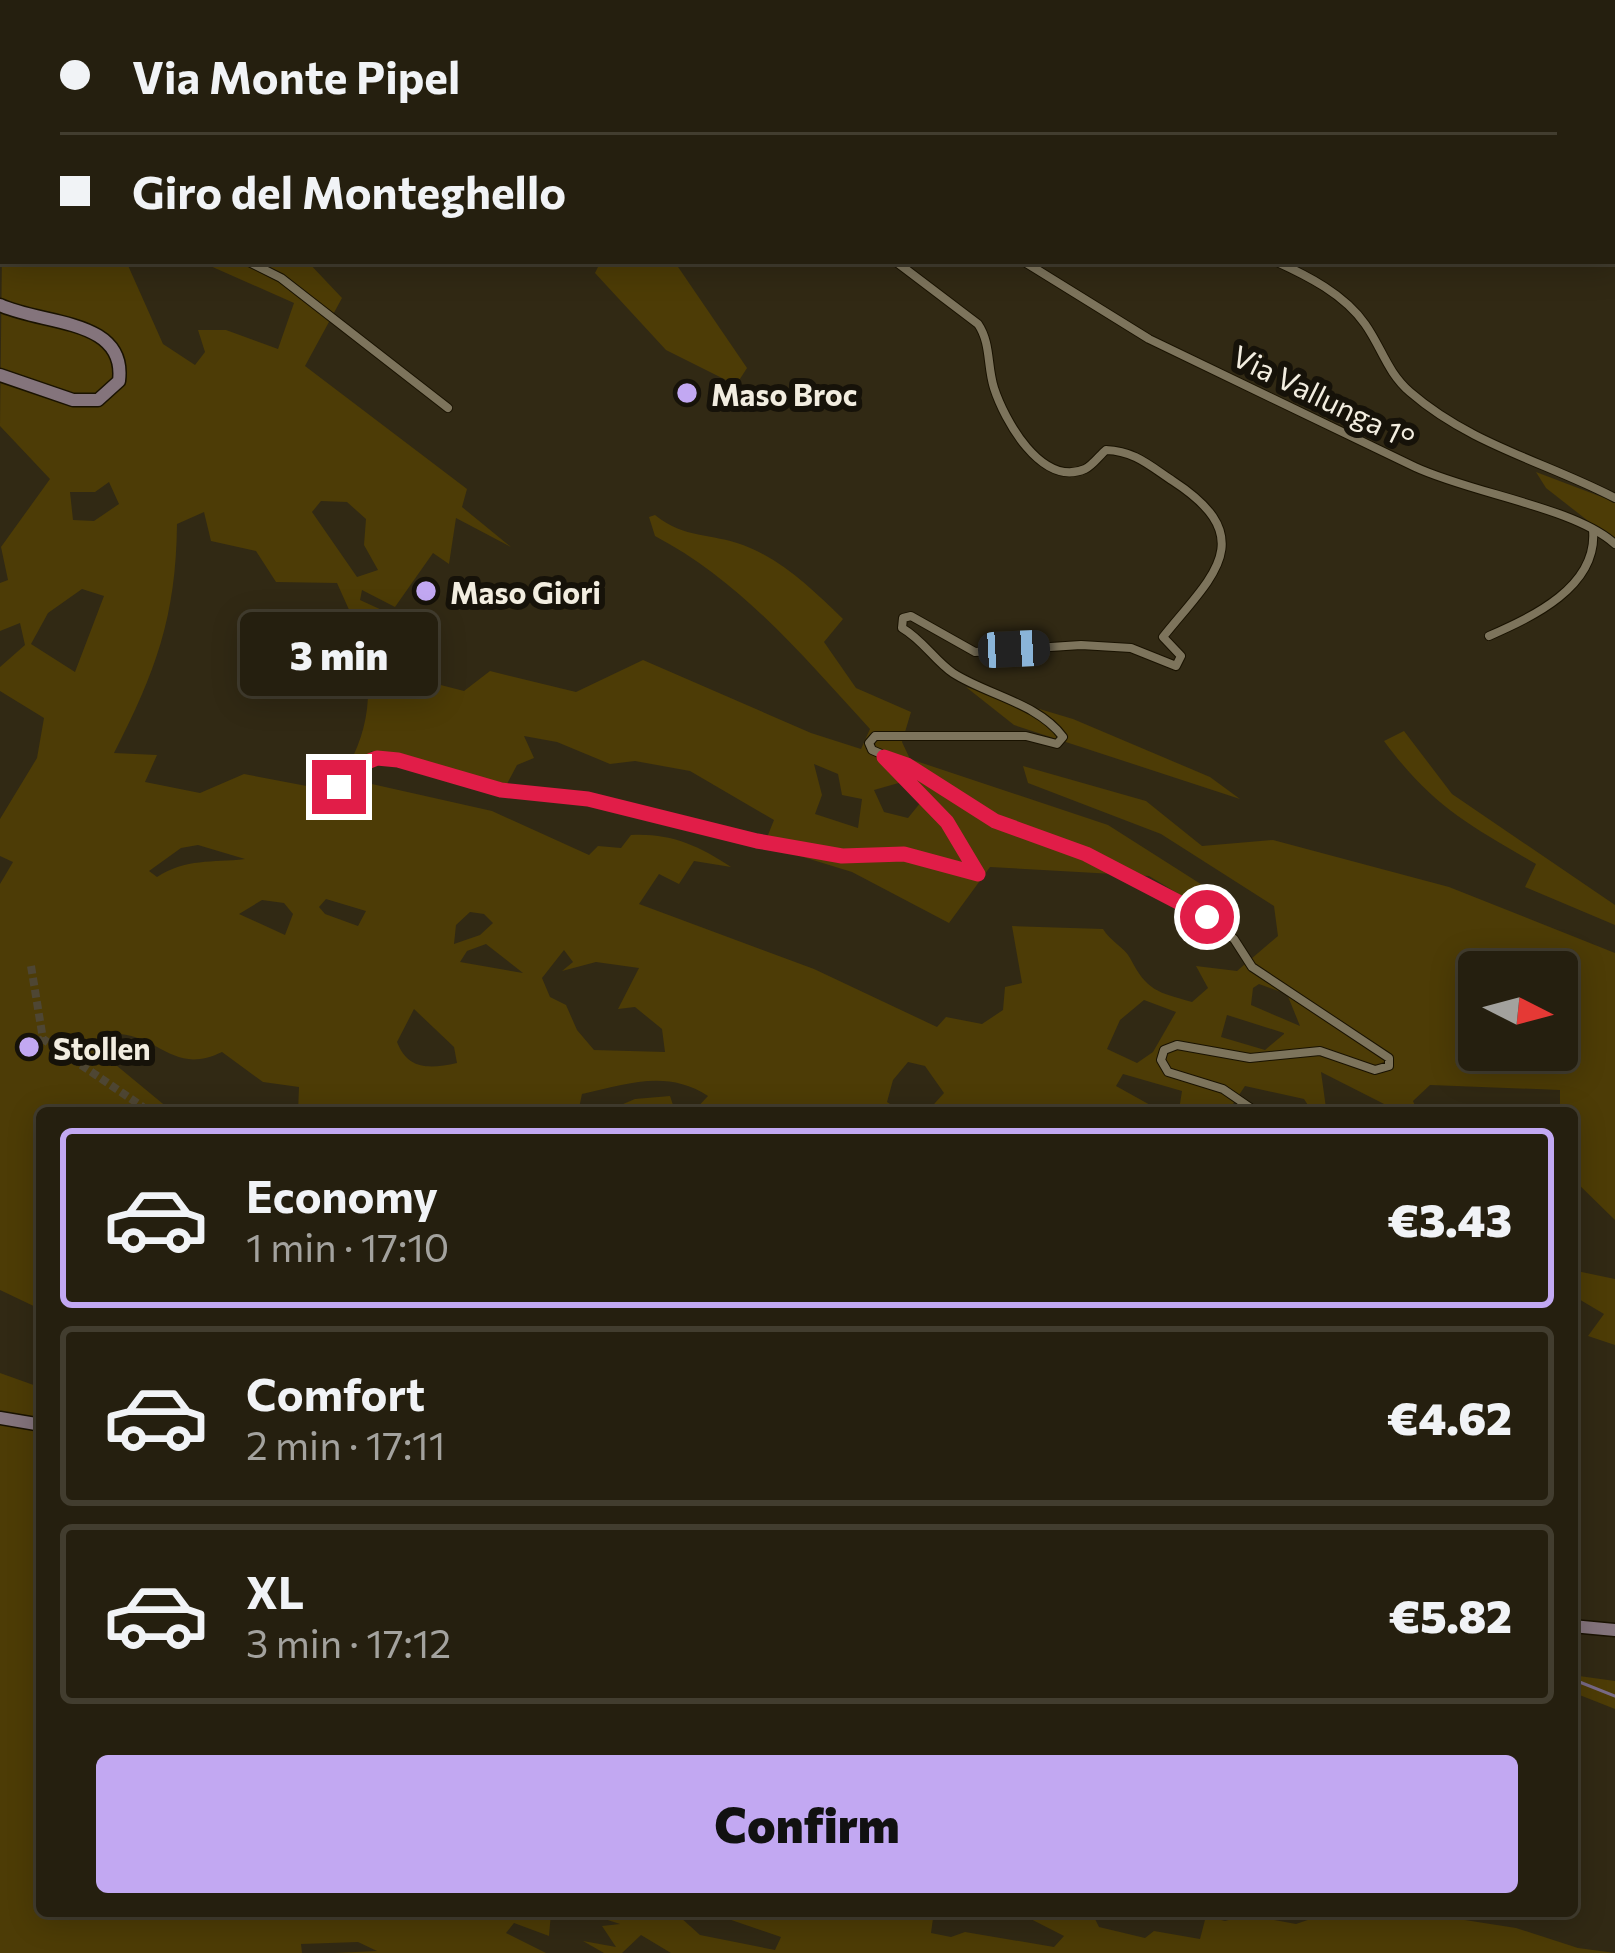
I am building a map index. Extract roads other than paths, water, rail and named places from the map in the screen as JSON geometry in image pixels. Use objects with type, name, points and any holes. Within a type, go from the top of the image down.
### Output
[{"type":"main road","points":[[0,305],[97,333],[117,350],[121,363],[119,381],[98,400],[73,400],[0,375]]},
{"type":"main road","points":[[0,1418],[36,1425]]},
{"type":"main road","points":[[1578,1627],[1615,1630]]},
{"type":"street","points":[[253,264],[281,278],[448,408]]},
{"type":"street","points":[[899,264],[978,324],[986,337],[991,380],[1004,413],[1040,459],[1064,471],[1084,470],[1106,450],[1136,455],[1206,505],[1222,544],[1212,581],[1163,637],[1181,656],[1176,666],[1145,650],[1082,644],[975,652],[911,616],[903,618],[902,628],[950,671],[1055,726],[1063,737],[1057,744],[1026,736],[875,736],[869,743],[872,750],[907,765],[995,821],[1086,854],[1194,909],[1234,939],[1252,967],[1389,1058],[1389,1066],[1375,1070],[1321,1051],[1250,1058],[1177,1045],[1164,1050],[1161,1060],[1168,1072],[1223,1089],[1250,1107]]},
{"type":"street","name":"Via Vallunga 1°","points":[[1028,264],[1149,338],[1457,487],[1593,528],[1615,544]]},
{"type":"street","points":[[1280,264],[1342,298],[1365,324],[1377,355],[1434,410],[1500,452],[1571,475],[1615,498]]},
{"type":"street","points":[[1489,636],[1521,626],[1574,583],[1592,554],[1593,528]]},
{"type":"street","points":[[335,797],[344,774],[377,758],[398,760],[501,790],[588,799],[757,841],[842,856],[904,854],[978,874],[947,822],[884,757]]},
{"type":"waterway","points":[[1578,1681],[1615,1696]]},
{"type":"tunnel","points":[[31,966],[43,1039],[143,1107]]},
{"type":"tunnel","points":[[29,1047],[43,1039]]},
{"type":"place","name":"Maso Broc","points":[[687,393]]},
{"type":"place","name":"Maso Giori","points":[[426,591]]},
{"type":"place","name":"Stollen","points":[[29,1047]]}]
